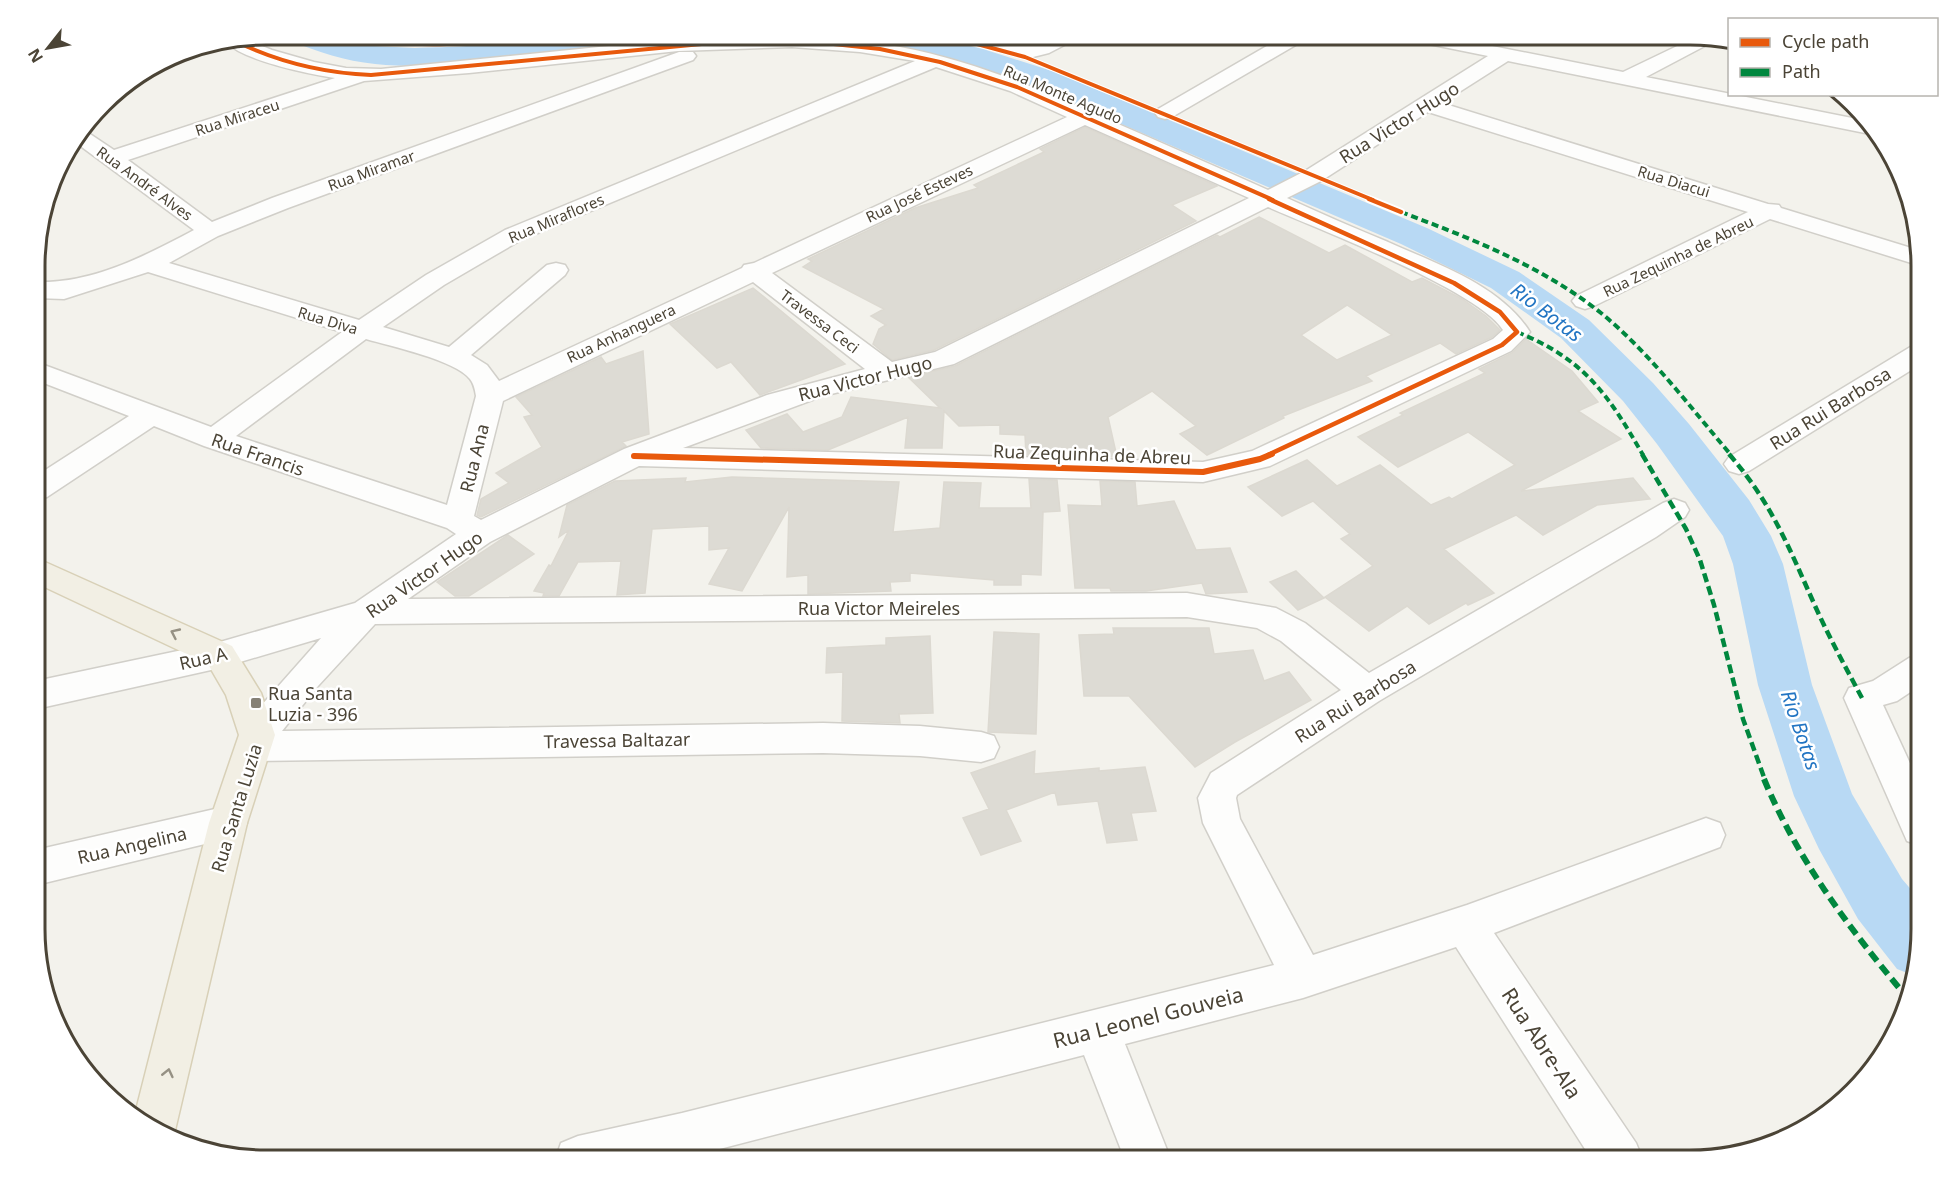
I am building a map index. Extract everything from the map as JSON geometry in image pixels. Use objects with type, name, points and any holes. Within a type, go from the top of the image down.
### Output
[{"type":"main road","points":[[45,573],[220,655]]},
{"type":"main road","name":"Rua Santa Luzia","points":[[156,1121],[228,823],[256,741],[243,693],[220,655]]},
{"type":"street","name":"Rua Monte Agudo","points":[[249,45],[278,58],[325,70],[363,75],[483,67],[686,45]]},
{"type":"street","name":"Rua Miramar","points":[[45,290],[64,291],[148,264],[210,231],[301,195],[674,61],[702,45]]},
{"type":"street","name":"Rua Monte Agudo","points":[[859,45],[933,61],[997,79],[1272,196],[1448,280],[1511,319],[1517,332]]},
{"type":"street","points":[[1002,45],[1033,51],[1046,45]]},
{"type":"street","points":[[1165,113],[1280,45]]},
{"type":"street","points":[[1463,45],[1862,127]]},
{"type":"street","points":[[1627,78],[1695,45]]},
{"type":"street","name":"Rua Victor Hugo","points":[[256,741],[306,676],[366,612],[469,527],[634,456],[777,401],[944,358],[1302,181],[1427,105],[1505,54]]},
{"type":"street","name":"Rua Miraflores","points":[[214,440],[361,330],[446,272],[513,235],[933,61]]},
{"type":"street","name":"Rua Miraceu","points":[[111,158],[363,75]]},
{"type":"street","name":"Rua Diacui","points":[[1427,105],[1771,210],[1911,256]]},
{"type":"street","points":[[1829,120],[1847,111]]},
{"type":"street","name":"Rua José Esteves","points":[[753,270],[1086,116]]},
{"type":"street","name":"Rua André Alves","points":[[85,139],[210,231]]},
{"type":"street","name":"Rua Zequinha de Abreu","points":[[1585,301],[1771,210]]},
{"type":"street","name":"Rua Diva","points":[[148,264],[453,357],[470,364],[479,371],[488,383],[490,396]]},
{"type":"street","points":[[453,357],[556,270]]},
{"type":"street","name":"Travessa Ceci","points":[[753,270],[887,372]]},
{"type":"street","name":"Rua Anhanguera","points":[[490,396],[753,270]]},
{"type":"street","name":"Rua Zequinha de Abreu","points":[[634,456],[1203,472],[1260,459],[1503,345],[1517,332]]},
{"type":"street","name":"Rua Rui Barbosa","points":[[1739,464],[1911,358]]},
{"type":"street","name":"Rua Francis","points":[[45,374],[214,440],[469,527]]},
{"type":"street","name":"Rua Ana","points":[[469,527],[490,396]]},
{"type":"street","points":[[45,484],[150,416]]},
{"type":"street","name":"Rua Rui Barbosa","points":[[1303,978],[1222,823],[1216,806],[1218,791],[1224,784],[1367,691],[1674,510]]},
{"type":"street","name":"Rua Victor Meireles","points":[[366,612],[1187,605],[1264,617],[1293,632],[1367,691]]},
{"type":"street","name":"Rua A","points":[[45,693],[220,655],[366,612]]},
{"type":"street","points":[[1911,674],[1885,691],[1862,698],[1911,807]]},
{"type":"street","name":"Travessa Baltazar","points":[[256,741],[823,738],[920,741],[981,747]]},
{"type":"street","name":"Rua Angelina","points":[[45,866],[228,823]]},
{"type":"street","name":"Rua Leonel Gouveia","points":[[666,1150],[684,1148],[1097,1030],[1303,978],[1465,925],[1706,835]]},
{"type":"street","name":"Rua Abre-Ala","points":[[1465,925],[1612,1150]]},
{"type":"street","points":[[1097,1030],[1144,1150]]},
{"type":"building","points":[[1085,127],[1217,186],[1172,205],[1196,221],[934,350],[892,360],[873,344],[879,329],[886,325],[871,316],[884,309],[803,267],[812,261],[808,259],[915,208],[978,188],[974,185],[1044,152],[1040,149]]},
{"type":"building","points":[[1259,217],[1329,253],[1345,245],[1412,282],[1422,278],[1462,299],[1486,316],[1500,330],[1492,337],[1456,354],[1440,343],[1366,376],[1372,381],[1283,416],[1284,418],[1207,455],[1180,434],[1196,426],[1152,391],[1108,417],[1117,457],[1026,455],[1025,435],[1000,434],[1000,425],[959,426],[944,411],[942,448],[905,448],[908,417],[828,450],[761,448],[746,430],[787,414],[803,432],[842,417],[851,397],[940,408],[908,377],[955,366],[1217,235],[1220,237]],"holes":[[[1347,305],[1392,335],[1337,360],[1301,335]]]},
{"type":"building","points":[[753,288],[845,364],[760,395],[731,362],[717,368],[670,324]]},
{"type":"building","points":[[1526,339],[1572,371],[1598,402],[1578,411],[1621,439],[1521,491],[1633,478],[1650,499],[1597,505],[1543,535],[1516,515],[1444,549],[1494,593],[1468,605],[1466,603],[1429,624],[1407,606],[1369,631],[1325,597],[1373,566],[1341,539],[1350,534],[1313,501],[1282,516],[1248,487],[1307,460],[1337,486],[1380,465],[1431,505],[1449,497],[1452,499],[1515,465],[1468,432],[1398,467],[1358,437],[1403,415],[1400,413],[1485,373],[1479,369],[1512,353]]},
{"type":"building","points":[[643,351],[649,434],[622,442],[626,446],[481,517],[477,515],[481,499],[509,483],[496,473],[542,447],[524,417],[532,415],[516,397],[601,357],[606,364]]},
{"type":"building","points":[[732,477],[899,482],[893,532],[940,528],[944,482],[981,483],[979,508],[1031,508],[1029,479],[1057,480],[1060,511],[1043,512],[1041,575],[1021,574],[1021,585],[994,585],[994,580],[910,573],[910,581],[890,582],[891,591],[808,594],[808,575],[787,577],[789,507],[742,591],[709,584],[729,548],[709,550],[709,526],[652,529],[645,593],[617,595],[621,561],[578,562],[559,596],[543,596],[544,593],[534,591],[549,565],[551,566],[569,530],[559,537],[567,505],[615,481],[686,478],[685,482]]},
{"type":"building","points":[[1100,481],[1135,482],[1137,506],[1174,501],[1196,550],[1230,548],[1247,592],[1206,594],[1202,583],[1146,591],[1075,588],[1068,505],[1102,506]]},
{"type":"building","points":[[508,535],[534,554],[469,596],[455,596],[437,582]]},
{"type":"building","points":[[1296,571],[1324,598],[1298,610],[1270,582]]},
{"type":"building","points":[[1113,628],[1209,628],[1214,654],[1253,650],[1264,681],[1289,672],[1311,700],[1195,767],[1129,696],[1084,696],[1079,635],[1114,634]]},
{"type":"building","points":[[994,632],[1039,634],[1036,734],[988,732]]},
{"type":"building","points":[[930,636],[933,713],[899,714],[900,723],[842,721],[843,672],[826,673],[827,648],[886,645],[886,638]]},
{"type":"building","points":[[1035,751],[1034,774],[1099,768],[1099,771],[1145,767],[1156,811],[1131,813],[1137,840],[1107,843],[1098,801],[1058,805],[1055,792],[1006,810],[1021,841],[981,855],[963,818],[989,809],[971,773]]},
{"type":"waterway","name":"Rio Botas","points":[[327,45],[374,55],[415,57],[457,55],[543,45]]},
{"type":"waterway","name":"Rio Botas","points":[[930,45],[972,55],[1041,78],[1414,236],[1505,280],[1575,329],[1638,392],[1673,434],[1732,512],[1747,536],[1758,564],[1785,685],[1823,796],[1840,831],[1880,899],[1911,937]]},
{"type":"marked path","points":[[1401,212],[1472,240],[1541,274],[1584,301],[1629,339],[1745,472],[1763,497],[1783,531],[1823,622],[1862,698]]},
{"type":"marked path","points":[[1517,332],[1560,353],[1587,374],[1610,402],[1630,433],[1686,529],[1700,560],[1748,737],[1784,824],[1826,894],[1858,938],[1902,991]]},
{"type":"cycle path","points":[[422,45],[448,45]]},
{"type":"cycle path","points":[[245,46],[297,64],[330,71],[391,75],[686,45]]},
{"type":"cycle path","points":[[634,456],[1203,472],[1260,459],[1502,345],[1517,332],[1511,322],[1487,302],[1412,262],[1017,87],[979,73],[920,57],[846,45]]},
{"type":"cycle path","points":[[981,45],[1025,57],[1401,212]]},
{"type":"place","name":"Rua Santa Luzia - 396","points":[[256,703]]}]
